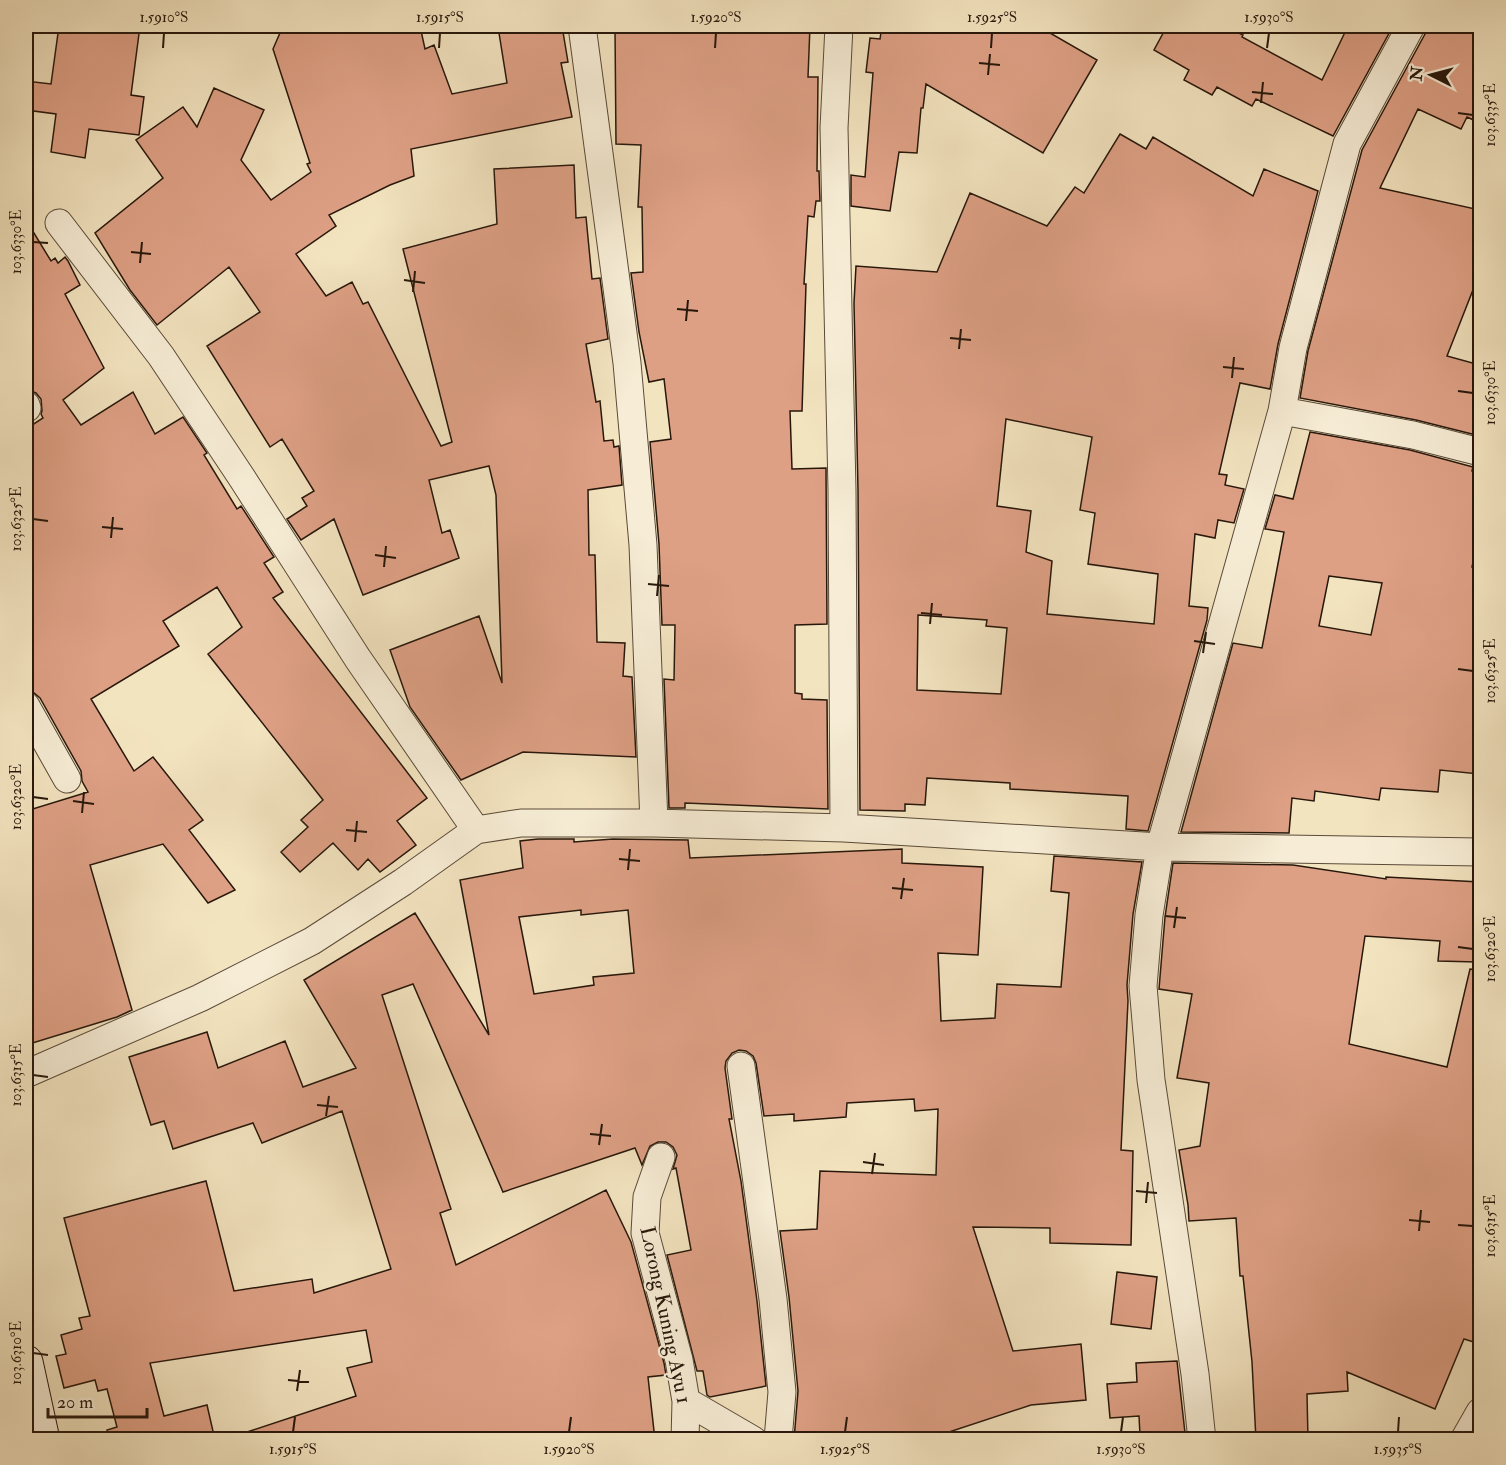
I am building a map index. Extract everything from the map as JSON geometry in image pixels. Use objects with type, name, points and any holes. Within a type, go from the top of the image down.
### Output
[{"type":"street","points":[[582,26],[627,363],[643,545],[654,823]]},
{"type":"street","points":[[839,26],[834,128],[842,490],[844,828]]},
{"type":"street","points":[[1202,1440],[1196,1374],[1151,1080],[1143,986],[1149,915],[1160,847],[1282,411],[1293,348],[1347,144],[1411,26]]},
{"type":"street","points":[[59,223],[161,356],[358,659],[476,831]]},
{"type":"street","points":[[1282,411],[1413,435],[1480,452]]},
{"type":"street","points":[[26,706],[67,779]]},
{"type":"street","points":[[26,1074],[200,998],[312,941],[476,831],[521,823],[654,823],[844,828],[1160,847],[1480,852]]},
{"type":"street","points":[[741,1066],[773,1299],[782,1392],[778,1440]]},
{"type":"street","name":"Lorong Kuning Ayu 1","points":[[661,1157],[647,1197],[645,1233],[679,1360],[686,1401],[685,1440]]},
{"type":"street","points":[[26,1362],[43,1440]]},
{"type":"street","points":[[686,1401],[753,1440]]},
{"type":"street","points":[[1464,1440],[1480,1412]]},
{"type":"building","points":[[59,26],[140,26],[131,95],[144,97],[139,135],[89,129],[85,158],[51,152],[56,114],[26,110],[26,81],[51,84]]},
{"type":"building","points":[[283,26],[420,26],[425,49],[434,45],[452,94],[507,83],[499,33],[544,26],[562,26],[568,62],[561,63],[572,117],[411,149],[414,176],[390,185],[329,215],[336,226],[296,254],[326,296],[352,282],[363,304],[368,302],[441,446],[452,442],[403,249],[497,224],[494,169],[574,165],[576,218],[586,217],[592,279],[600,278],[608,339],[586,344],[596,402],[600,401],[604,441],[613,440],[614,447],[619,446],[622,485],[588,490],[589,555],[595,555],[597,642],[625,643],[623,676],[632,677],[636,757],[523,752],[461,780],[410,707],[390,650],[479,616],[502,683],[496,495],[489,466],[429,480],[442,533],[450,530],[459,558],[363,595],[334,519],[301,540],[287,519],[307,506],[302,498],[314,491],[282,439],[270,447],[207,346],[260,312],[229,267],[157,325],[130,290],[95,233],[163,178],[136,140],[183,107],[197,127],[214,88],[264,110],[241,160],[271,200],[311,172],[273,49]]},
{"type":"building","points":[[810,26],[808,77],[818,77],[817,171],[819,171],[820,201],[816,201],[814,217],[808,216],[804,284],[806,284],[802,411],[790,411],[792,469],[826,468],[827,624],[795,625],[795,693],[802,694],[802,699],[827,700],[828,809],[685,803],[685,808],[669,808],[664,679],[674,680],[675,625],[662,625],[659,544],[650,442],[671,439],[664,379],[649,382],[639,332],[631,273],[643,272],[642,207],[638,207],[641,145],[616,144],[615,28]]},
{"type":"building","points":[[882,26],[1038,26],[1097,60],[1043,153],[926,84],[923,108],[921,108],[917,153],[899,152],[890,211],[851,206],[851,175],[865,177],[873,73],[866,72],[870,38],[880,39]]},
{"type":"building","points":[[1167,26],[1225,26],[1322,80],[1348,26],[1393,26],[1333,136],[1256,99],[1252,106],[1217,87],[1212,95],[1184,80],[1189,70],[1154,50]]},
{"type":"building","points":[[1427,26],[1480,26],[1480,123],[1467,117],[1461,129],[1418,109],[1380,188],[1480,210],[1480,272],[1447,356],[1480,365],[1480,436],[1416,420],[1300,398],[1308,351],[1362,150],[1425,34]]},
{"type":"building","points":[[1120,134],[1146,149],[1153,137],[1253,196],[1264,169],[1318,191],[1278,344],[1270,389],[1240,383],[1219,474],[1227,475],[1225,485],[1244,489],[1234,523],[1218,520],[1215,538],[1195,534],[1189,606],[1208,608],[1207,620],[1148,831],[1126,829],[1128,796],[1010,789],[1010,783],[927,778],[925,805],[905,804],[905,811],[860,810],[854,303],[856,266],[937,272],[970,193],[1047,226],[1075,187],[1084,193]],"holes":[[[1006,419],[1092,437],[1080,510],[1095,513],[1088,564],[1158,574],[1154,624],[1047,614],[1052,561],[1026,552],[1031,511],[997,506]],[[918,615],[987,620],[986,626],[1007,628],[1001,694],[917,690]]]},
{"type":"building","points":[[26,220],[51,261],[55,258],[58,263],[65,257],[68,261],[80,285],[65,294],[104,368],[63,400],[81,425],[133,392],[155,434],[183,417],[207,453],[204,455],[237,509],[241,506],[274,557],[264,563],[283,592],[273,598],[427,798],[397,821],[416,845],[380,872],[368,859],[358,870],[333,843],[300,872],[281,852],[308,827],[301,820],[323,800],[208,654],[242,627],[217,587],[163,621],[179,646],[91,699],[134,771],[153,757],[203,820],[189,830],[235,890],[208,903],[163,844],[90,865],[132,1010],[117,1017],[26,1045],[26,811],[88,792],[82,781],[81,771],[40,698],[28,691],[26,686],[26,429],[43,418],[41,399],[36,393],[28,390],[26,384]]},
{"type":"building","points":[[1310,432],[1410,450],[1473,467],[1472,471],[1480,473],[1480,534],[1472,567],[1480,569],[1479,774],[1440,770],[1438,792],[1381,788],[1379,800],[1315,791],[1314,801],[1292,798],[1289,833],[1181,832],[1233,643],[1262,648],[1284,532],[1265,529],[1275,495],[1293,499]],"holes":[[[1329,576],[1382,583],[1371,635],[1319,626]]]},
{"type":"building","points":[[538,839],[574,839],[574,842],[613,839],[688,840],[690,858],[902,849],[902,863],[983,867],[978,955],[938,953],[941,1021],[995,1018],[997,984],[1061,987],[1069,893],[1051,891],[1054,856],[1142,862],[1133,914],[1127,985],[1121,1150],[1133,1151],[1131,1245],[1050,1243],[1050,1228],[973,1227],[1013,1351],[1081,1344],[1086,1400],[1031,1405],[946,1433],[948,1440],[794,1440],[798,1391],[780,1231],[817,1229],[820,1171],[936,1175],[938,1109],[915,1111],[914,1099],[847,1103],[846,1117],[794,1121],[794,1114],[764,1116],[756,1063],[753,1056],[746,1051],[739,1050],[732,1053],[726,1061],[732,1119],[729,1119],[741,1181],[766,1386],[710,1397],[707,1395],[703,1371],[697,1371],[667,1255],[691,1250],[676,1168],[673,1169],[677,1155],[673,1147],[666,1142],[658,1142],[650,1146],[642,1165],[635,1148],[503,1192],[413,984],[382,995],[451,1209],[440,1213],[456,1265],[606,1190],[631,1242],[664,1363],[666,1375],[648,1377],[655,1440],[242,1440],[241,1434],[356,1396],[347,1368],[372,1362],[366,1330],[150,1363],[164,1416],[207,1405],[215,1440],[108,1440],[107,1430],[117,1427],[107,1389],[98,1391],[95,1380],[64,1388],[56,1356],[66,1354],[61,1335],[82,1329],[79,1318],[90,1316],[64,1218],[206,1181],[234,1291],[312,1279],[314,1293],[391,1269],[342,1111],[262,1143],[253,1123],[173,1149],[164,1121],[151,1125],[129,1057],[207,1032],[218,1068],[285,1041],[303,1087],[356,1068],[304,980],[415,913],[489,1035],[460,880],[523,868],[520,841]],"holes":[[[581,910],[581,915],[628,910],[634,973],[593,977],[594,985],[534,994],[519,917]]]},
{"type":"building","points":[[1173,863],[1293,865],[1386,879],[1386,877],[1480,882],[1477,962],[1438,961],[1440,941],[1365,936],[1349,1044],[1447,1067],[1470,969],[1480,970],[1480,1344],[1464,1339],[1435,1409],[1347,1372],[1348,1391],[1307,1394],[1308,1440],[1256,1440],[1252,1362],[1243,1276],[1240,1276],[1236,1218],[1189,1221],[1179,1150],[1200,1146],[1209,1083],[1177,1078],[1192,994],[1159,989],[1165,917]]},
{"type":"building","points":[[1117,1272],[1157,1277],[1151,1329],[1111,1324]]},
{"type":"building","points":[[1177,1361],[1185,1433],[1140,1435],[1139,1416],[1110,1418],[1107,1384],[1137,1382],[1136,1363]]}]
